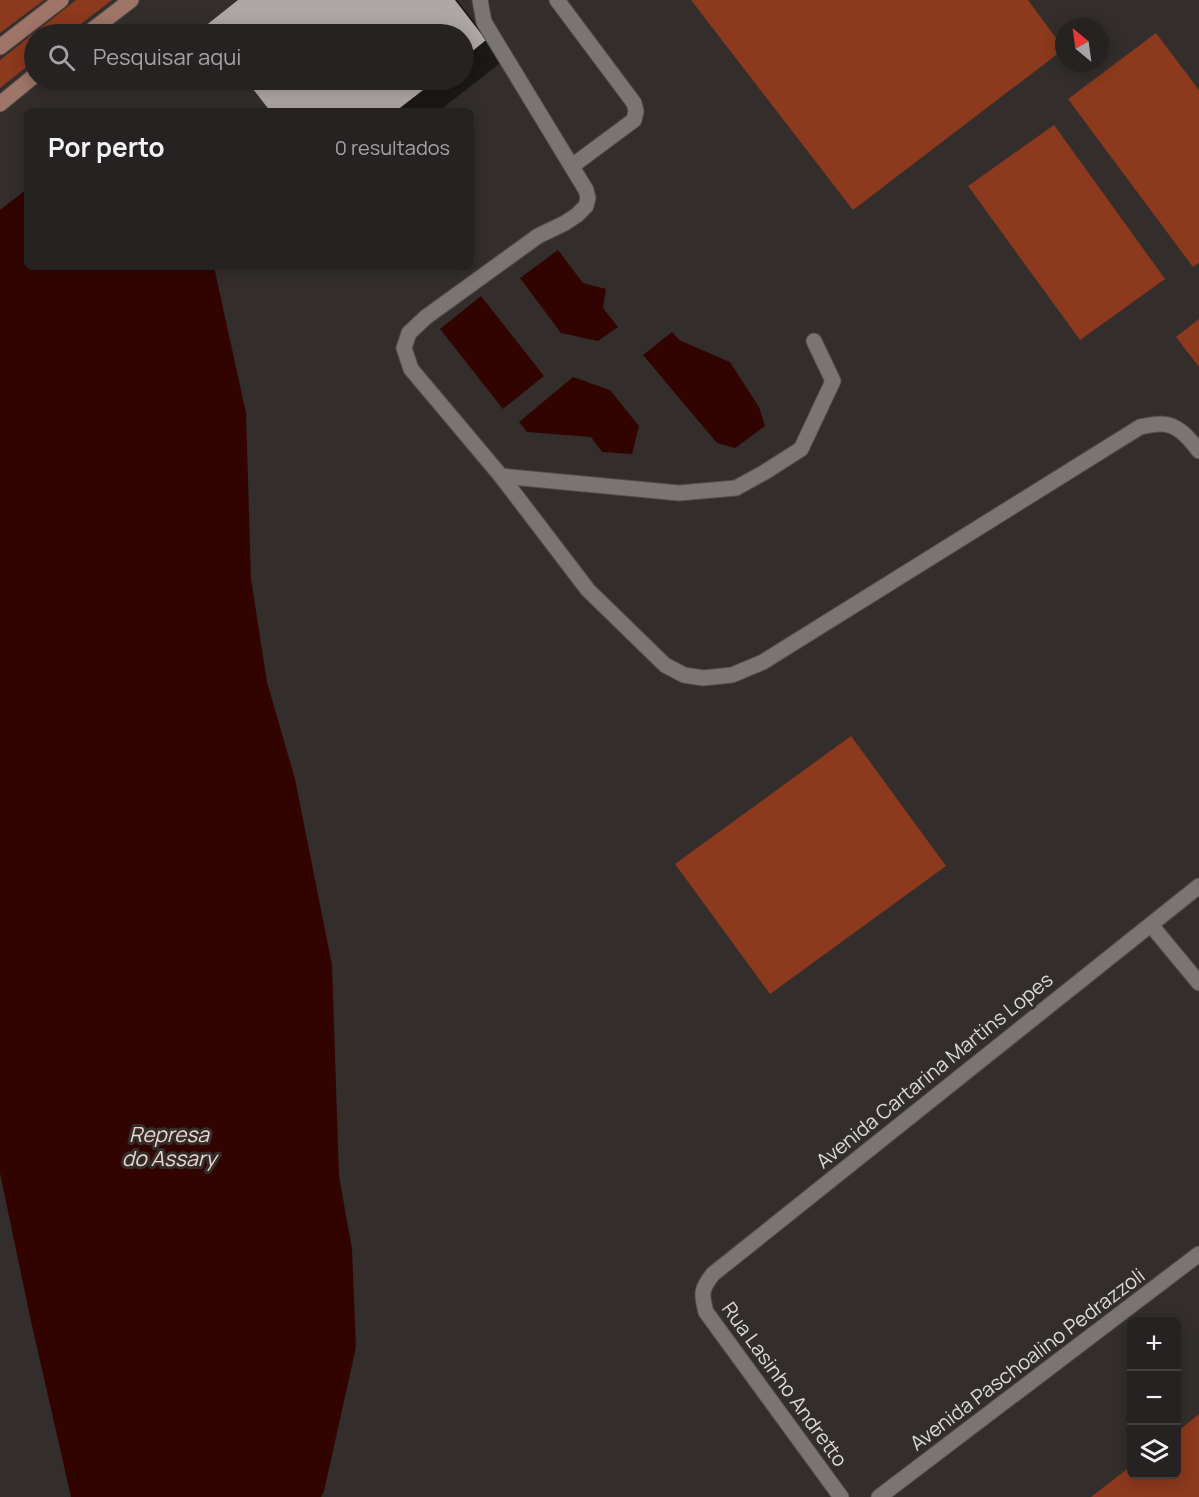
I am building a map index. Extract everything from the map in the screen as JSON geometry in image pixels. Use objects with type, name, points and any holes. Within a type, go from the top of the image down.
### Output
[{"type":"main road","points":[[30,24],[61,0]]},
{"type":"main road","points":[[100,24],[131,0]]},
{"type":"main road","points":[[0,47],[24,29]]},
{"type":"main road","points":[[0,104],[24,84]]},
{"type":"street","points":[[480,0],[484,22],[572,166],[588,198],[582,211],[565,223],[538,236],[426,317],[409,333],[404,348],[411,369],[501,476],[588,590],[665,665],[684,675],[703,678],[732,675],[763,662],[1140,427],[1160,424],[1173,426],[1199,451]]},
{"type":"street","points":[[557,0],[634,103],[636,111],[634,120],[572,166]]},
{"type":"street","points":[[501,476],[679,493],[736,488],[801,448],[833,381],[814,341]]},
{"type":"street","name":"Avenida Cartarina Martins Lopes","points":[[702,1293],[705,1283],[713,1274],[1199,886]]},
{"type":"street","points":[[1151,925],[1199,983]]},
{"type":"street","name":"Avenida Paschoalino Pedrazzoli","points":[[879,1497],[1199,1254]]},
{"type":"street","name":"Rua Lasinho Andretto","points":[[702,1293],[706,1312],[841,1497]]},
{"type":"shaded area","points":[[0,0],[44,0],[0,33]]},
{"type":"shaded area","points":[[76,0],[112,0],[81,24],[46,24]]},
{"type":"shaded area","points":[[691,0],[1028,0],[1055,37],[1055,56],[853,210]]},
{"type":"shaded area","points":[[1156,33],[1199,90],[1199,263],[1193,267],[1068,99],[1104,72],[1109,72],[1109,68]]},
{"type":"shaded area","points":[[24,41],[24,69],[0,88],[0,60]]},
{"type":"shaded area","points":[[1054,125],[1165,279],[1080,340],[968,186]]},
{"type":"shaded area","points":[[1199,319],[1199,367],[1176,337]]},
{"type":"shaded area","points":[[851,736],[946,866],[770,994],[675,864]]},
{"type":"shaded area","points":[[1199,1414],[1199,1497],[1091,1497],[1127,1469],[1127,1479],[1181,1479],[1181,1429]]},
{"type":"water","name":"Represa do Assary","points":[[24,191],[24,270],[215,270],[246,413],[251,579],[267,682],[295,779],[332,965],[339,1176],[352,1249],[356,1347],[321,1497],[71,1497],[0,1173],[0,210]]},
{"type":"water","points":[[558,250],[583,283],[606,289],[603,308],[618,327],[598,341],[561,333],[520,278]]},
{"type":"water","points":[[481,296],[544,376],[503,409],[440,329]]},
{"type":"water","points":[[672,332],[679,340],[730,362],[759,407],[765,426],[735,448],[717,443],[643,355]]},
{"type":"water","points":[[573,377],[610,390],[639,426],[632,454],[602,452],[591,437],[527,432],[519,422]]},
{"type":"building","points":[[238,0],[455,0],[474,24],[208,24]]},
{"type":"building","points":[[474,25],[486,40],[474,50]]},
{"type":"building","points":[[254,90],[423,90],[400,108],[268,108]]}]
